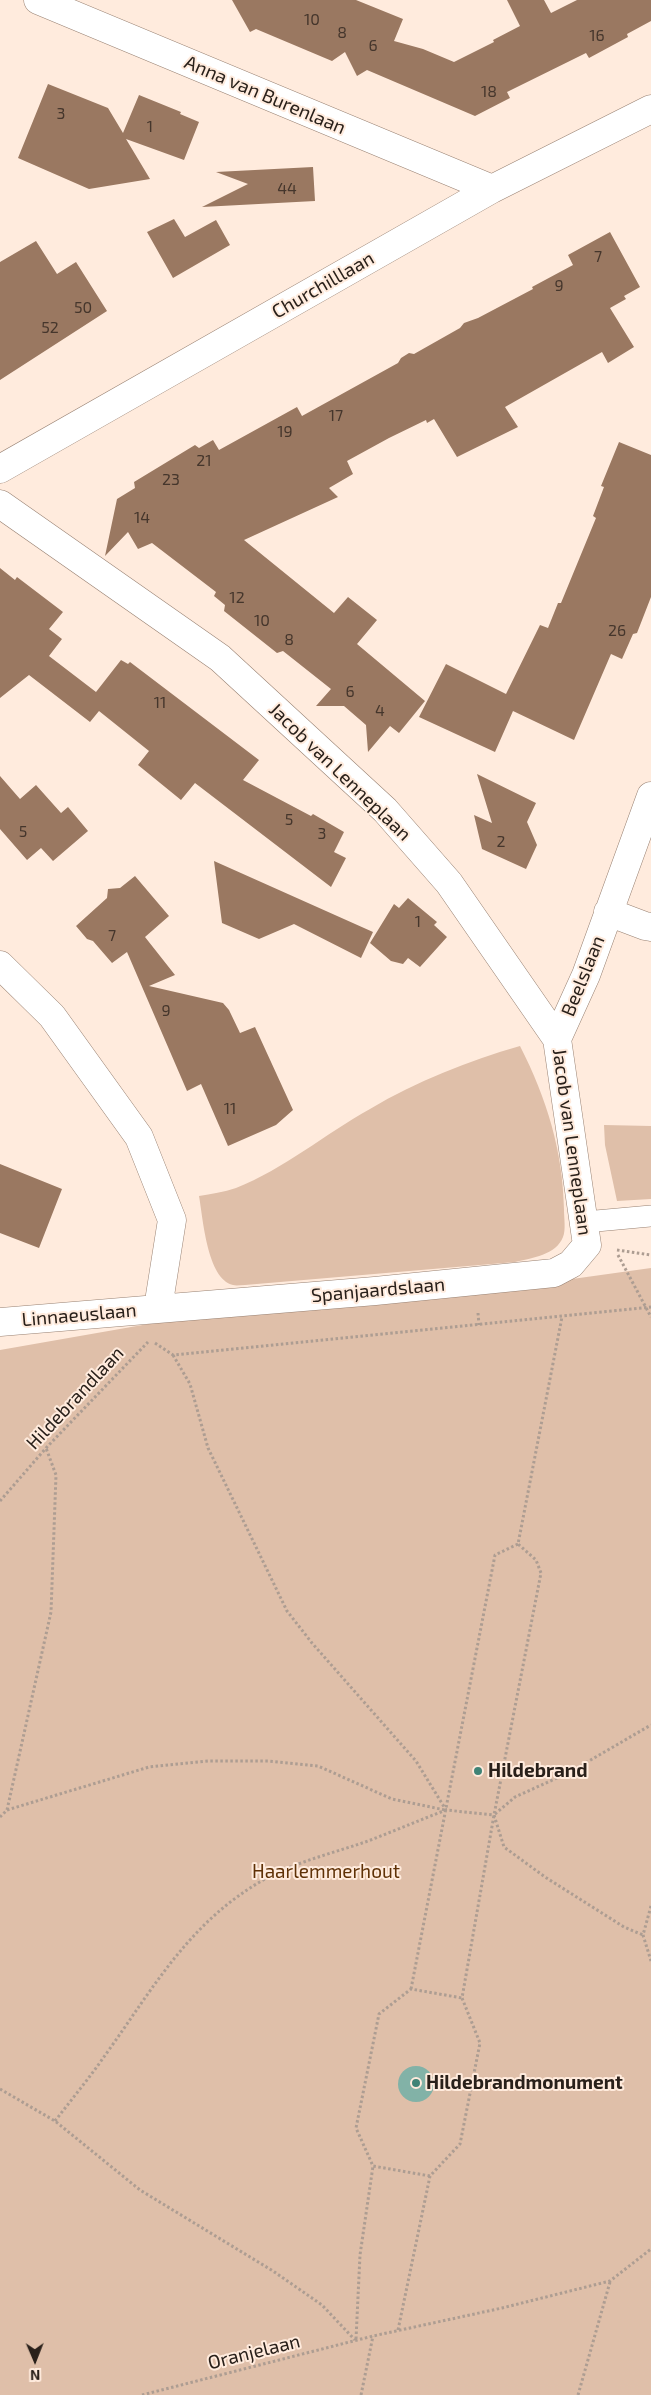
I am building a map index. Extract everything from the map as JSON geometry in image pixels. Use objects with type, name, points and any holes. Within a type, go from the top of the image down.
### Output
[{"type":"street","name":"Anna van Burenlaan","points":[[38,0],[492,189]]},
{"type":"street","name":"Churchilllaan","points":[[0,469],[492,189],[651,109]]},
{"type":"street","name":"Jacob van Lenneplaan","points":[[0,504],[220,658],[385,810],[449,883],[557,1039],[586,1234]]},
{"type":"street","name":"Beelslaan","points":[[557,1039],[586,975],[651,796]]},
{"type":"street","name":"Beelslaan","points":[[608,912],[651,927]]},
{"type":"street","points":[[0,965],[52,1016],[138,1137],[172,1220],[158,1308]]},
{"type":"street","name":"Spanjaardslaan","points":[[158,1308],[554,1273],[571,1264],[586,1234]]},
{"type":"street","name":"Linnaeuslaan","points":[[0,1322],[158,1308]]},
{"type":"lane","points":[[586,1234],[651,1216]]},
{"type":"path","points":[[615,1250],[651,1316]]},
{"type":"path","points":[[446,1810],[416,1761],[312,1643],[288,1611],[208,1448],[190,1384],[173,1355],[651,1307]]},
{"type":"path","points":[[518,1544],[562,1317]]},
{"type":"path","name":"Hildebrandlaan","points":[[0,1501],[46,1448],[150,1340],[173,1355]]},
{"type":"path","points":[[8,1810],[50,1612],[56,1475],[46,1448]]},
{"type":"path","points":[[356,2340],[360,2255],[373,2166],[356,2128],[379,2014],[411,1989],[495,1555],[518,1544]]},
{"type":"path","points":[[398,2330],[430,2176],[460,2144],[480,2044],[462,1998],[494,1815],[541,1573],[536,1560],[518,1544]]},
{"type":"path","points":[[0,1817],[8,1810],[149,1767],[208,1761],[269,1761],[318,1766],[392,1799],[446,1810],[494,1815],[515,1797],[568,1773],[651,1725]]},
{"type":"path","points":[[56,2121],[106,2055],[175,1954],[198,1929],[230,1902],[265,1879],[294,1865],[367,1841],[446,1810]]},
{"type":"path","points":[[494,1815],[504,1847],[553,1882],[624,1927],[643,1935]]},
{"type":"path","points":[[651,1906],[643,1935],[651,1961]]},
{"type":"path","points":[[411,1989],[462,1998]]},
{"type":"path","points":[[0,2089],[56,2121],[140,2190],[273,2271],[322,2305],[356,2340]]},
{"type":"path","points":[[373,2166],[430,2176]]},
{"type":"path","points":[[578,2395],[610,2281],[651,2249]]},
{"type":"path","name":"Oranjelaan","points":[[142,2395],[356,2340],[610,2281]]},
{"type":"path","points":[[361,2395],[373,2336]]},
{"type":"green space","points":[[520,1046],[546,1106],[557,1146],[563,1188],[565,1224],[563,1237],[555,1248],[543,1255],[515,1262],[245,1285],[233,1285],[224,1280],[217,1272],[208,1246],[199,1196],[236,1188],[254,1180],[288,1161],[370,1109],[424,1081],[481,1058]]},
{"type":"green space","points":[[604,1125],[651,1126],[651,1199],[617,1201],[605,1145]]},
{"type":"green space","name":"Haarlemmerhout","points":[[651,1268],[651,2395],[0,2395],[0,1350],[154,1323],[429,1299]]},
{"type":"water","points":[[416,2066],[423,2067],[429,2071],[433,2077],[433,2091],[429,2097],[423,2101],[416,2102],[409,2101],[403,2097],[399,2091],[398,2084],[399,2077],[403,2071],[409,2067]]},
{"type":"building","points":[[232,0],[356,0],[403,19],[394,41],[423,49],[454,62],[494,42],[493,40],[520,26],[507,0],[544,0],[551,13],[577,0],[651,0],[651,21],[627,34],[628,37],[589,58],[586,53],[507,92],[510,98],[475,116],[367,70],[357,76],[345,52],[332,61],[256,29],[250,32]]},
{"type":"building","points":[[48,84],[108,108],[123,133],[139,95],[181,112],[180,114],[199,122],[184,160],[126,139],[150,179],[89,189],[18,158]]},
{"type":"building","points":[[313,167],[315,201],[202,207],[248,184],[216,172]]},
{"type":"building","points":[[174,219],[185,237],[216,220],[230,245],[173,278],[147,232]]},
{"type":"building","points":[[610,232],[640,287],[624,296],[626,299],[610,308],[634,347],[608,363],[602,352],[505,407],[518,427],[457,457],[434,419],[427,423],[426,420],[389,438],[347,461],[353,474],[329,488],[338,497],[244,540],[334,613],[348,597],[377,620],[357,644],[425,701],[399,733],[390,726],[368,752],[366,725],[344,706],[316,706],[331,689],[283,651],[277,653],[224,611],[225,605],[214,596],[216,592],[152,543],[138,549],[128,532],[105,556],[117,499],[135,488],[134,482],[195,445],[199,448],[213,440],[219,450],[297,407],[302,416],[398,363],[401,358],[409,353],[414,354],[460,328],[464,323],[478,318],[533,289],[532,287],[573,265],[568,255]]},
{"type":"building","points":[[36,241],[57,274],[76,262],[107,311],[0,380],[0,262]]},
{"type":"building","points":[[619,442],[651,455],[651,597],[637,633],[633,634],[622,659],[611,654],[574,740],[513,711],[495,752],[419,717],[446,664],[506,694],[540,625],[548,628],[558,603],[561,603],[596,518],[593,516],[604,487],[601,486]]},
{"type":"building","points":[[0,568],[15,580],[17,577],[63,612],[49,629],[62,639],[49,656],[96,692],[121,660],[128,664],[130,662],[259,760],[243,780],[311,816],[313,814],[344,832],[334,852],[346,858],[331,887],[195,783],[181,800],[138,765],[149,751],[99,711],[90,722],[29,675],[0,698]]},
{"type":"building","points":[[477,774],[536,803],[527,822],[537,845],[526,869],[482,849],[474,815],[492,823]]},
{"type":"building","points":[[0,776],[20,799],[36,785],[61,813],[68,807],[88,831],[53,861],[41,848],[27,860],[0,829]]},
{"type":"building","points":[[214,861],[373,932],[361,958],[294,924],[259,939],[222,923]]},
{"type":"building","points":[[135,876],[169,916],[145,937],[175,975],[149,986],[223,1003],[229,1010],[240,1033],[255,1027],[293,1110],[276,1125],[228,1146],[201,1084],[187,1091],[127,952],[112,963],[93,941],[87,939],[76,926],[107,898],[108,889],[120,888]]},
{"type":"building","points":[[408,898],[437,922],[434,925],[447,937],[420,967],[408,958],[403,964],[391,961],[370,943],[394,904],[399,908]]},
{"type":"building","points":[[0,1164],[62,1189],[39,1248],[0,1233]]},
{"type":"place","name":"Hildebrand","points":[[478,1771]]},
{"type":"place","name":"Hildebrandmonument","points":[[416,2083]]}]
